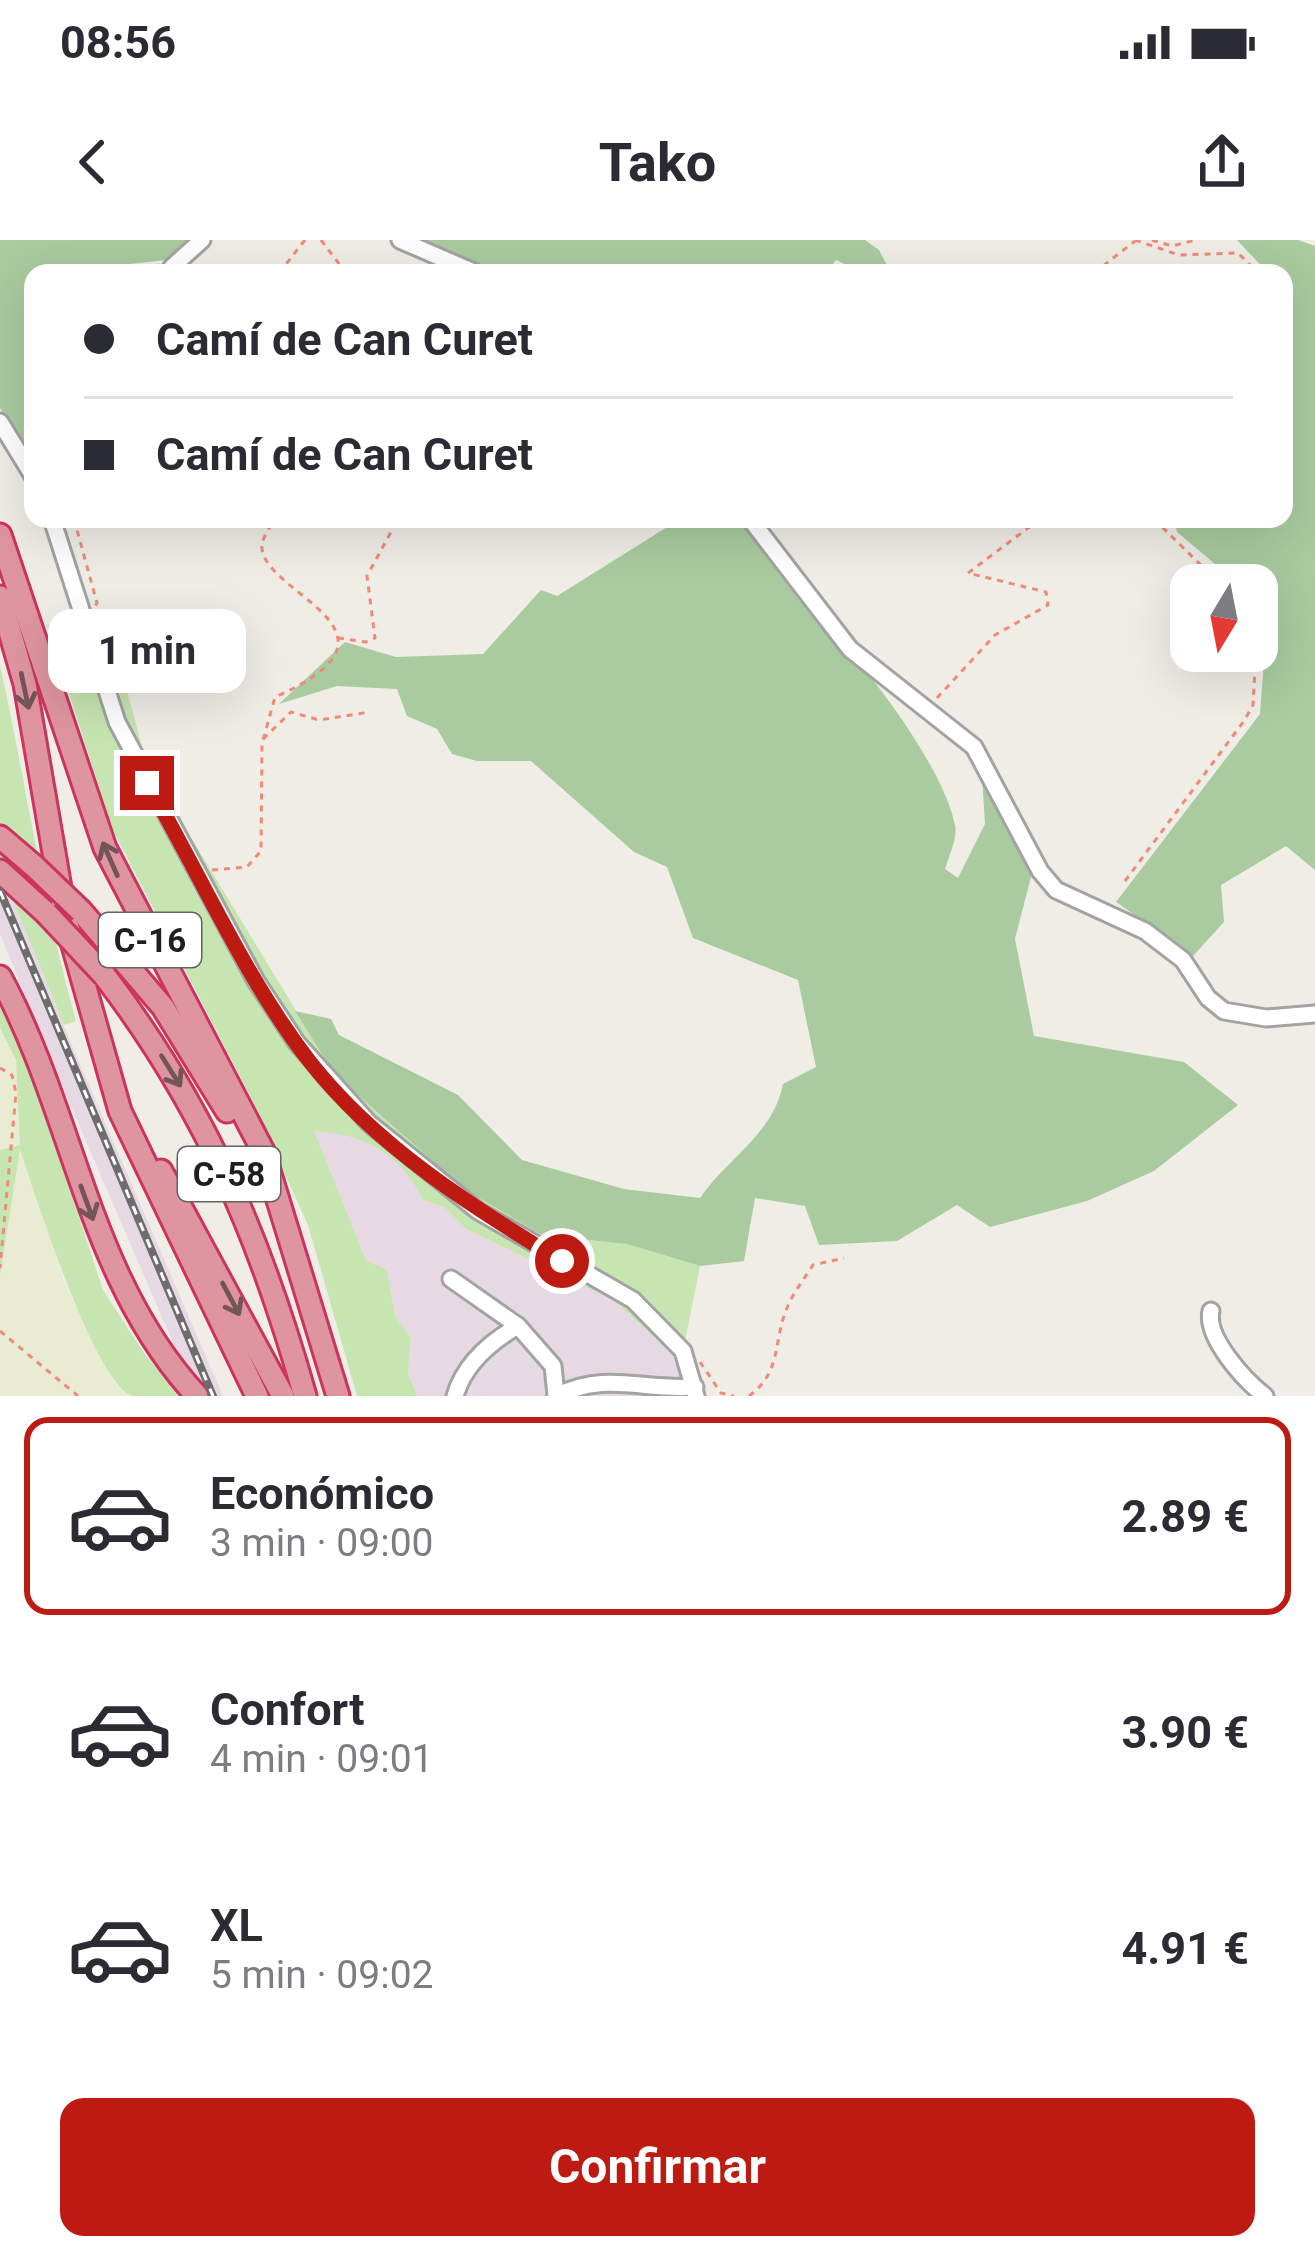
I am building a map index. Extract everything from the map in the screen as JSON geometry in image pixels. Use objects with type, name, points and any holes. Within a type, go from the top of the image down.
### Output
[{"type":"highway","name":"C-16","points":[[0,535],[105,848],[263,1151],[271,1190],[338,1396]]},
{"type":"highway","name":"C-16","points":[[0,598],[25,684],[65,916],[102,1046],[153,1155],[283,1396]]},
{"type":"highway","name":"C-58","points":[[0,837],[81,911],[139,976],[191,1048],[271,1190]]},
{"type":"highway","name":"C-58","points":[[0,871],[104,975],[143,1027],[215,1146],[272,1286],[305,1396]]},
{"type":"highway","points":[[0,977],[38,1061],[113,1274],[148,1334],[194,1393]]},
{"type":"highway","points":[[102,1046],[136,1147],[257,1396]]},
{"type":"street","points":[[175,264],[202,240]]},
{"type":"street","points":[[400,240],[455,264]]},
{"type":"street","points":[[0,422],[24,461]]},
{"type":"street","points":[[55,528],[117,722],[256,981],[336,1091],[478,1210],[633,1300],[665,1328],[686,1360],[695,1391],[658,1390],[627,1379],[556,1395],[553,1366],[518,1326],[451,1279]]},
{"type":"street","points":[[757,528],[850,649],[974,747],[1040,871],[1066,898],[1145,932],[1183,960],[1225,1011],[1266,1018],[1315,1015]]},
{"type":"street","points":[[1211,1311],[1210,1325],[1265,1396]]},
{"type":"street","points":[[455,1396],[461,1375],[498,1337],[518,1326]]},
{"type":"path","points":[[286,264],[305,240]]},
{"type":"path","points":[[321,240],[339,264]]},
{"type":"path","points":[[1105,264],[1136,240],[1179,255],[1238,253],[1249,264]]},
{"type":"path","points":[[1152,240],[1172,246],[1196,240]]},
{"type":"path","points":[[77,528],[98,603],[92,614],[82,614]]},
{"type":"path","points":[[198,871],[247,868],[261,851],[262,740],[275,698],[313,681],[329,665],[337,637],[332,620],[265,560],[262,544],[270,528]]},
{"type":"path","points":[[337,637],[366,642],[375,638],[367,576],[393,528]]},
{"type":"path","points":[[928,708],[995,635],[1048,605],[1046,592],[1036,586],[968,573],[1028,528]]},
{"type":"path","points":[[1163,528],[1200,564]]},
{"type":"path","points":[[1125,880],[1244,721],[1253,705],[1255,672]]},
{"type":"path","points":[[262,740],[291,712],[319,720],[370,712]]},
{"type":"path","points":[[0,1068],[12,1075],[16,1093],[0,1268]]},
{"type":"path","points":[[749,1396],[763,1386],[778,1359],[788,1303],[812,1265],[844,1258]]},
{"type":"path","points":[[0,1331],[78,1396]]},
{"type":"path","points":[[686,1360],[702,1362],[722,1393],[734,1396]]},
{"type":"shaded area","points":[[0,869],[223,1396],[196,1396],[57,1074],[0,934]]},
{"type":"shaded area","points":[[313,1131],[353,1133],[408,1168],[423,1200],[445,1208],[466,1229],[613,1300],[666,1348],[683,1351],[696,1396],[417,1396],[408,1372],[411,1337],[395,1316],[387,1271],[366,1260]]},
{"type":"green space","points":[[0,240],[192,240],[175,259],[24,264],[24,447],[0,408]]},
{"type":"green space","points":[[417,240],[865,240],[879,250],[886,264],[836,260],[833,264],[474,264]]},
{"type":"green space","points":[[1237,240],[1298,240],[1315,246],[1315,870],[1286,846],[1221,885],[1224,922],[1193,956],[1116,902],[1260,714],[1263,672],[1278,672],[1278,564],[1215,564],[1176,528],[1293,528],[1293,264],[1260,264]]},
{"type":"green space","points":[[666,528],[751,528],[864,668],[922,751],[943,790],[956,830],[945,869],[958,878],[985,824],[982,777],[1032,873],[1015,939],[1034,1036],[1184,1062],[1238,1105],[1154,1171],[1087,1201],[990,1227],[957,1205],[897,1241],[819,1245],[805,1206],[755,1198],[744,1261],[700,1266],[627,1244],[542,1235],[466,1190],[335,1075],[295,1011],[331,1019],[339,1035],[458,1095],[522,1160],[624,1189],[700,1198],[770,1118],[783,1084],[816,1067],[798,980],[693,938],[667,867],[634,852],[531,761],[477,761],[452,754],[437,729],[407,716],[397,689],[337,686],[279,704],[345,642],[396,657],[483,654],[541,590],[557,596]]},
{"type":"green space","points":[[132,616],[126,687],[147,765],[335,1075],[542,1235],[627,1244],[700,1266],[683,1351],[666,1348],[613,1300],[466,1229],[445,1208],[423,1200],[404,1170],[379,1149],[314,1131],[366,1260],[387,1270],[395,1316],[411,1337],[408,1372],[417,1396],[357,1396],[308,1225],[246,1088],[113,830],[47,625]]},
{"type":"green space","points":[[0,665],[76,1021],[64,1025],[0,869]]},
{"type":"green space","points":[[0,1003],[29,1066],[103,1290],[146,1356],[181,1396],[133,1396],[101,1359],[52,1243],[20,1149],[0,1275],[0,1150],[20,1145],[16,1060],[0,1028]]},
{"type":"green space","points":[[0,1028],[16,1060],[20,1146],[65,1285],[113,1382],[131,1396],[0,1396],[0,1275],[20,1147],[0,1150]]},
{"type":"railway","points":[[0,891],[213,1396]]},
{"type":"route","points":[[147,783],[256,981],[314,1066],[399,1148],[478,1210],[562,1261]]}]
